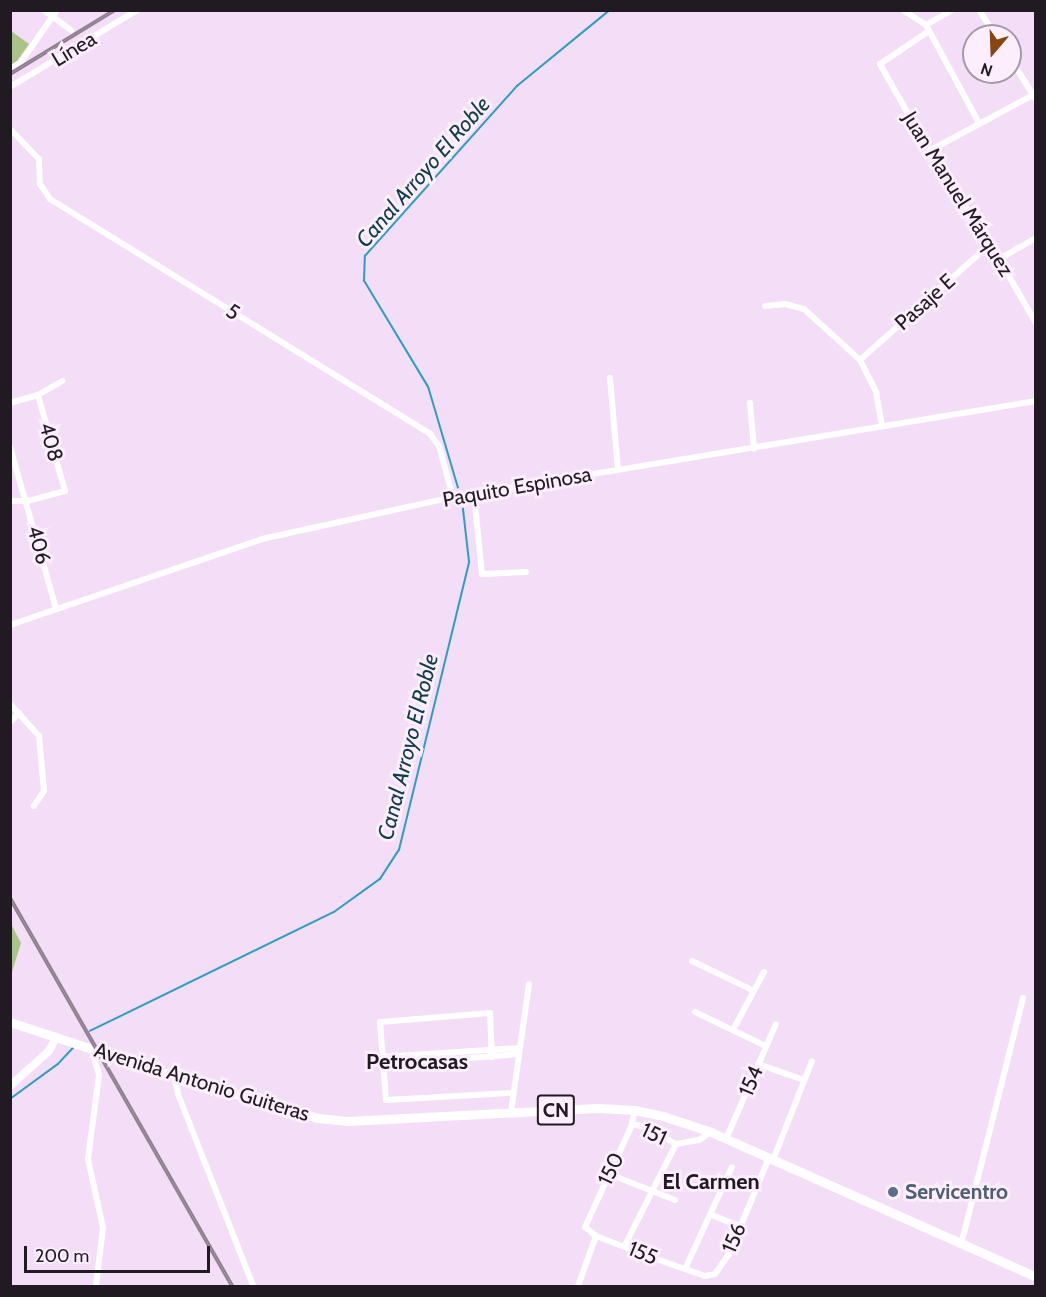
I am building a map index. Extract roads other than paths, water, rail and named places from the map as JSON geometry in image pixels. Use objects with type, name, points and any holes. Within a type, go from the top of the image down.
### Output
[{"type":"main road","name":"CN","points":[[10,1022],[56,1037]]},
{"type":"main road","name":"Avenida Antonio Guiteras","points":[[56,1037],[288,1111],[348,1121],[597,1108],[635,1110],[663,1116],[711,1132],[1035,1277]]},
{"type":"street","points":[[44,10],[71,30]]},
{"type":"street","points":[[10,69],[21,62],[57,10]]},
{"type":"street","name":"Línea","points":[[10,87],[137,10]]},
{"type":"street","points":[[903,10],[927,28],[978,123]]},
{"type":"street","points":[[927,28],[952,10]]},
{"type":"street","points":[[979,10],[988,24]]},
{"type":"street","name":"Juan Manuel Márquez","points":[[927,28],[880,64],[929,151],[990,244],[1035,319]]},
{"type":"street","points":[[929,151],[978,123],[1034,97],[1022,78]]},
{"type":"street","name":"5","points":[[10,129],[39,159],[40,184],[50,199],[430,434],[440,446],[453,497]]},
{"type":"street","points":[[999,259],[1035,237]]},
{"type":"street","name":"Pasaje E","points":[[860,360],[990,244]]},
{"type":"street","points":[[765,306],[785,304],[804,309],[860,360],[876,392],[882,426]]},
{"type":"street","points":[[610,378],[618,469]]},
{"type":"street","points":[[10,403],[38,394],[62,381]]},
{"type":"street","name":"408","points":[[27,501],[64,491],[38,394]]},
{"type":"street","name":"Paquito Espinosa","points":[[10,625],[262,540],[453,497],[754,449],[1035,400]]},
{"type":"street","points":[[750,403],[754,449]]},
{"type":"street","name":"406","points":[[10,447],[56,609]]},
{"type":"street","points":[[474,494],[482,574],[526,572]]},
{"type":"street","points":[[10,501],[27,501]]},
{"type":"street","points":[[10,704],[39,736],[44,790],[34,806]]},
{"type":"street","points":[[10,722],[19,713]]},
{"type":"street","points":[[692,961],[752,990]]},
{"type":"street","points":[[733,1030],[752,990],[764,972]]},
{"type":"street","points":[[511,1112],[529,984]]},
{"type":"street","points":[[961,1245],[1023,998]]},
{"type":"street","points":[[696,1012],[766,1046]]},
{"type":"street","points":[[492,1053],[490,1013],[380,1022],[386,1100],[513,1093]]},
{"type":"street","name":"154","points":[[726,1139],[776,1024]]},
{"type":"street","points":[[10,1086],[49,1051],[56,1037]]},
{"type":"street","points":[[91,1048],[99,1075],[88,1160],[103,1228],[96,1287]]},
{"type":"street","points":[[384,1061],[519,1051]]},
{"type":"street","name":"156","points":[[705,1276],[715,1274],[720,1269],[771,1160],[812,1061]]},
{"type":"street","points":[[758,1064],[804,1080]]},
{"type":"street","points":[[174,1076],[178,1094],[254,1285]]},
{"type":"street","name":"150","points":[[585,1227],[632,1124],[635,1110]]},
{"type":"street","name":"151","points":[[632,1124],[649,1128],[676,1144]]},
{"type":"street","points":[[625,1245],[676,1144],[699,1140],[711,1132]]},
{"type":"street","points":[[685,1269],[712,1215],[732,1167]]},
{"type":"street","points":[[609,1174],[675,1200]]},
{"type":"street","points":[[712,1215],[739,1226]]},
{"type":"street","name":"155","points":[[585,1227],[596,1236],[705,1276]]},
{"type":"street","points":[[578,1287],[596,1236]]},
{"type":"waterway","name":"Canal Arroyo El Roble","points":[[458,488],[428,387],[364,281],[365,256],[517,86],[610,10]]},
{"type":"waterway","name":"Canal Arroyo El Roble","points":[[90,1031],[334,912],[380,879],[399,850],[469,562],[463,509]]},
{"type":"waterway","name":"Canal Arroyo El Roble","points":[[10,1099],[58,1064],[73,1048]]},
{"type":"railway","points":[[10,74],[115,10]]},
{"type":"railway","points":[[10,898],[232,1286]]},
{"type":"place","name":"Servicentro","points":[[893,1192]]},
{"type":"district","name":"Petrocasas","points":[[417,1062]]},
{"type":"district","name":"El Carmen","points":[[711,1182]]}]
